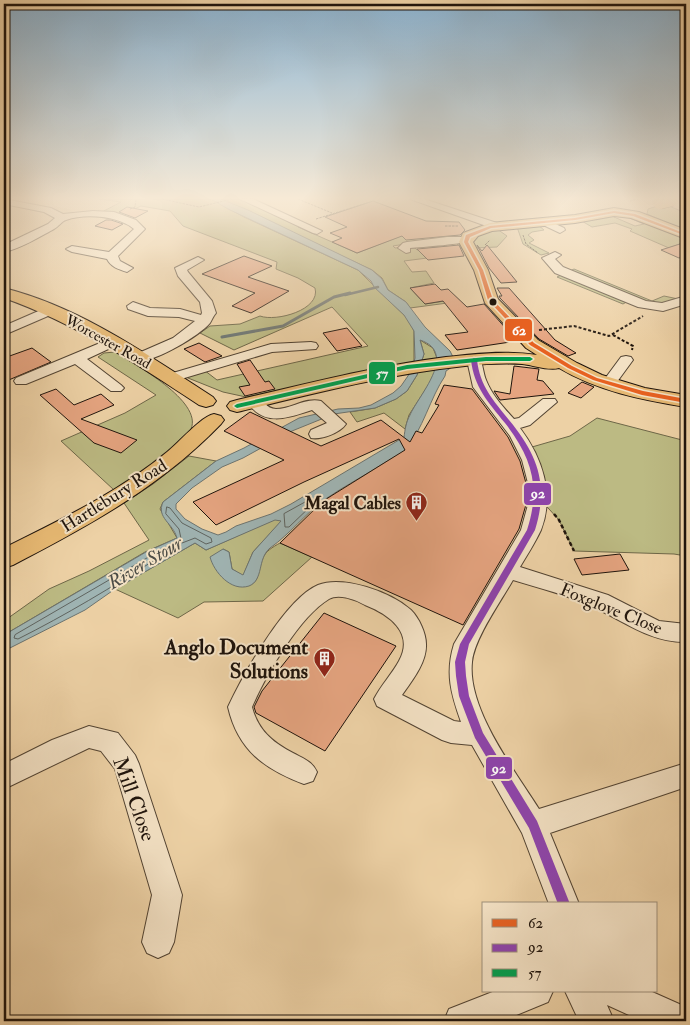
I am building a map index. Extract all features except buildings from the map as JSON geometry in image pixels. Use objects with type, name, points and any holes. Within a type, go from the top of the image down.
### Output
[{"type":"main road","points":[[467,247],[484,277],[491,300],[521,334],[527,344],[522,350],[474,360]]},
{"type":"main road","name":"Worcester Road","points":[[4,293],[50,310],[112,342],[171,378],[210,411]]},
{"type":"main road","points":[[521,334],[552,357],[602,381]]},
{"type":"main road","points":[[210,411],[225,399],[246,404],[398,369],[508,357],[536,360],[642,393],[686,401]]},
{"type":"main road","name":"Hartlebury Road","points":[[4,559],[87,516],[131,490],[179,455],[210,411]]},
{"type":"street","points":[[112,256],[119,247]]},
{"type":"street","points":[[406,247],[404,248],[406,250]]},
{"type":"street","points":[[72,249],[112,256]]},
{"type":"street","points":[[112,256],[116,263],[127,268]]},
{"type":"street","points":[[552,257],[559,270],[630,300],[654,307],[663,307],[686,300]]},
{"type":"street","points":[[139,358],[186,336],[205,320],[209,313],[206,301],[182,273],[181,268],[198,260]]},
{"type":"street","points":[[133,306],[148,312],[180,313],[205,320]]},
{"type":"street","points":[[4,331],[50,310]]},
{"type":"street","points":[[21,381],[112,342]]},
{"type":"street","points":[[171,378],[271,348],[310,346]]},
{"type":"street","points":[[77,358],[116,388]]},
{"type":"street","points":[[474,360],[476,378],[481,390],[526,448],[538,480],[539,498],[537,515],[531,530],[465,644],[460,662],[464,696],[479,735],[533,825],[563,902]]},
{"type":"street","points":[[602,381],[626,360]]},
{"type":"street","points":[[510,425],[524,422],[549,402]]},
{"type":"street","points":[[246,404],[258,407],[267,414],[315,404],[338,424],[317,434]]},
{"type":"street","name":"Foxglove Close","points":[[508,570],[600,601],[656,630],[673,634],[686,633]]},
{"type":"street","points":[[304,772],[270,755],[261,748],[245,725],[240,707],[251,681],[271,649],[302,611],[324,591],[332,588],[354,592],[377,601],[403,616],[410,625],[415,645],[414,655],[386,699],[451,732],[479,735]]},
{"type":"street","name":"Mill Close","points":[[4,777],[61,748],[89,737],[109,741],[126,764],[167,895],[158,942]]},
{"type":"street","points":[[533,825],[686,775]]},
{"type":"street","points":[[461,1021],[534,992]]},
{"type":"street","points":[[582,992],[597,1021]]},
{"type":"street","points":[[614,992],[679,1021]]},
{"type":"path","points":[[532,247],[552,257]]},
{"type":"path","points":[[521,334],[574,326],[606,336],[613,335],[637,321],[654,307]]},
{"type":"path","points":[[613,335],[633,346],[626,360]]},
{"type":"path","points":[[539,498],[559,520],[574,551]]},
{"type":"shaded area","points":[[237,247],[308,247],[358,270],[409,320],[414,331],[414,362],[246,397],[223,392],[184,375],[204,370],[217,380],[368,346],[332,307],[234,350],[200,333],[210,326],[240,324],[260,316],[286,316],[296,313],[311,302],[315,296],[315,288],[298,278],[276,269],[277,262]]},
{"type":"shaded area","points":[[323,247],[343,247],[357,253],[373,247],[414,247],[417,250],[447,247],[456,257],[449,253],[442,254],[443,256],[404,261],[412,272],[426,271],[434,283],[410,288],[425,304],[452,300],[455,302],[410,308],[406,302],[388,290],[382,278],[372,270]]},
{"type":"shaded area","points":[[528,247],[537,247],[549,253],[541,255]]},
{"type":"shaded area","points":[[574,269],[652,301],[664,296],[683,300],[671,305],[630,300],[623,304],[557,277]]},
{"type":"shaded area","points":[[420,340],[433,348],[437,358],[436,373],[409,415],[405,429],[384,413],[357,422],[350,412],[375,408],[396,399],[407,391],[417,375],[424,354]]},
{"type":"shaded area","points":[[115,352],[165,384],[187,407],[192,418],[191,429],[178,445],[157,462],[114,490],[61,441],[125,413],[156,395],[98,357],[104,353]]},
{"type":"shaded area","points":[[597,418],[686,441],[686,556],[574,551],[559,520],[539,498],[532,447],[570,436]]},
{"type":"shaded area","points":[[189,456],[216,461],[163,502],[160,509],[177,538],[145,552],[4,635],[4,621],[49,589],[149,540],[124,503],[153,484]]},
{"type":"shaded area","points":[[275,519],[282,521],[253,552],[243,576],[232,569],[229,552],[223,549],[238,586],[246,586],[254,582],[265,554],[280,543],[312,557],[263,601],[204,602],[178,618],[115,589],[195,543],[206,550]]},
{"type":"water","name":"River Stour","points":[[309,247],[324,247],[372,270],[382,279],[388,290],[406,302],[425,327],[450,351],[453,357],[452,367],[446,371],[422,424],[405,450],[339,490],[317,506],[270,548],[263,558],[257,579],[249,586],[236,586],[224,579],[215,569],[210,557],[223,549],[229,552],[232,569],[243,575],[253,552],[281,521],[275,520],[206,550],[195,543],[115,589],[85,610],[4,651],[4,635],[146,552],[177,538],[163,516],[161,508],[163,502],[216,461],[299,418],[338,409],[359,408],[371,405],[393,393],[401,386],[412,370],[415,358],[414,331],[404,315],[358,270]],"holes":[[[420,340],[431,346],[436,355],[433,375],[414,407],[406,426],[404,437],[291,504],[218,535],[202,529],[185,519],[176,509],[176,504],[192,488],[222,467],[243,458],[292,431],[334,414],[375,408],[396,399],[407,391],[417,375],[424,354]]]},
{"type":"waterway","points":[[345,295],[378,287]]},
{"type":"waterway","points":[[222,337],[283,326],[334,297],[350,293]]},
{"type":"transit line","name":"62","points":[[469,247],[481,270],[491,300],[532,344],[570,367],[595,379],[642,393],[686,401]]},
{"type":"transit line","name":"57","points":[[237,406],[407,367],[486,359],[530,359]]},
{"type":"transit line","name":"92","points":[[474,360],[477,378],[481,387],[517,435],[531,460],[538,487],[538,501],[531,530],[465,644],[460,662],[464,696],[479,735],[533,825],[563,902]]},
{"type":"place","name":"Magal Cables","points":[[417,522]]},
{"type":"place","name":"Anglo Document Solutions","points":[[324,678]]}]
